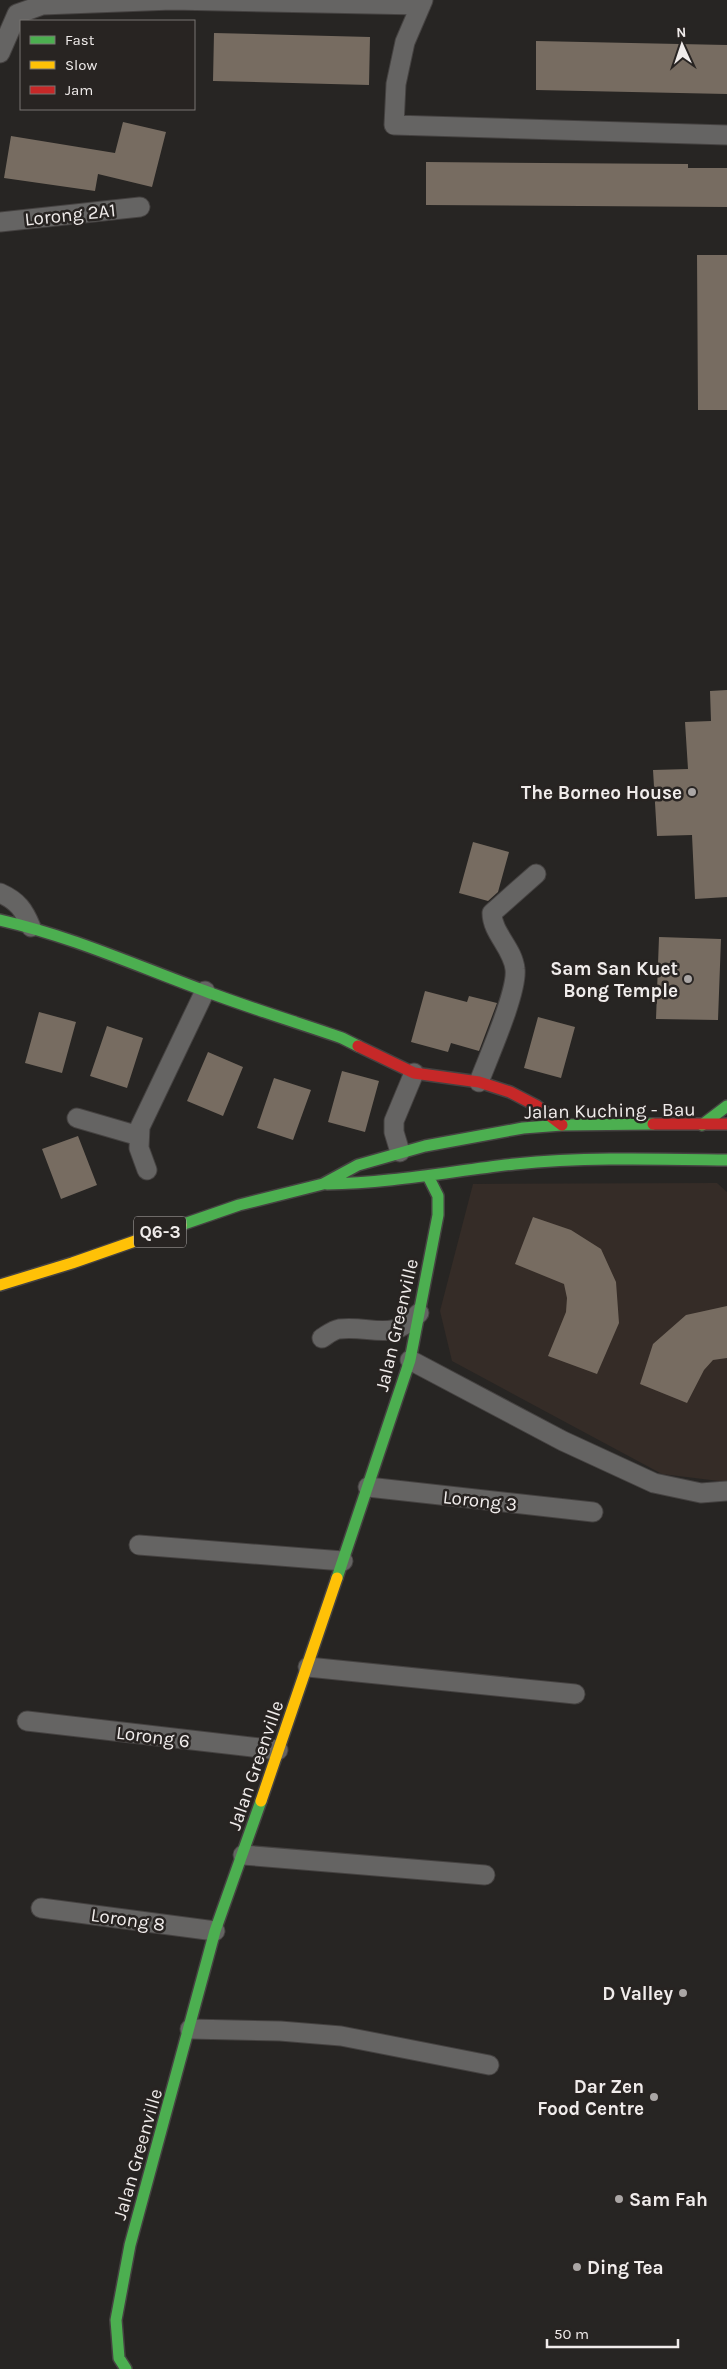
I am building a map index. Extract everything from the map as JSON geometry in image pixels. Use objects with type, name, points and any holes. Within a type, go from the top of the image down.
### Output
[{"type":"main road","points":[[0,920],[31,927],[117,956],[205,991],[342,1038],[414,1073],[479,1082],[510,1092],[537,1106],[562,1126]]},
{"type":"main road","points":[[702,1125],[727,1106]]},
{"type":"main road","name":"Jalan Kuching - Bau","points":[[0,1285],[72,1263],[239,1205],[322,1184],[358,1165],[400,1152],[495,1133],[562,1126],[727,1124]]},
{"type":"main road","name":"Jalan Kuching - Bau","points":[[322,1184],[364,1184],[551,1161],[640,1158],[727,1160]]},
{"type":"main road","name":"Jalan Greenville","points":[[126,2369],[119,2358],[116,2328],[130,2245],[190,2030],[215,1931],[308,1666],[410,1360],[438,1215],[438,1196],[428,1176]]},
{"type":"street","points":[[0,53],[17,14],[42,5],[172,0],[422,2],[403,50],[396,84],[394,125],[727,135]]},
{"type":"street","name":"Lorong 2A1","points":[[0,222],[140,207]]},
{"type":"street","points":[[479,1082],[514,987],[516,970],[511,952],[492,921],[492,914],[536,874]]},
{"type":"street","points":[[0,893],[14,899],[23,909],[31,927]]},
{"type":"street","points":[[147,1170],[139,1148],[139,1136],[146,1112],[205,991]]},
{"type":"street","points":[[400,1152],[394,1132],[394,1121],[414,1073]]},
{"type":"street","points":[[77,1118],[139,1136]]},
{"type":"street","points":[[322,1338],[338,1329],[384,1331],[407,1326],[419,1313]]},
{"type":"street","points":[[410,1360],[563,1441],[654,1483],[701,1493],[727,1491]]},
{"type":"street","name":"Lorong 3","points":[[368,1487],[592,1512]]},
{"type":"street","points":[[139,1545],[343,1562]]},
{"type":"street","points":[[308,1666],[575,1694]]},
{"type":"street","name":"Lorong 6","points":[[27,1721],[278,1750]]},
{"type":"street","points":[[243,1854],[485,1875]]},
{"type":"street","name":"Lorong 8","points":[[42,1908],[215,1931]]},
{"type":"street","points":[[190,2030],[280,2030],[341,2036],[489,2065]]},
{"type":"shaded area","points":[[717,1183],[727,1192],[727,1482],[662,1474],[452,1361],[440,1311],[473,1184]]},
{"type":"building","points":[[214,33],[370,37],[369,85],[213,81]]},
{"type":"building","points":[[536,41],[727,45],[727,94],[536,90]]},
{"type":"building","points":[[123,122],[166,132],[152,187],[98,174],[95,191],[4,178],[11,136],[115,153]]},
{"type":"building","points":[[426,162],[688,164],[688,168],[727,168],[727,207],[426,205]]},
{"type":"building","points":[[697,255],[727,255],[727,410],[698,410]]},
{"type":"building","points":[[727,690],[727,897],[695,899],[692,835],[657,836],[653,770],[688,769],[685,722],[711,721],[710,691]]},
{"type":"building","points":[[473,842],[509,852],[498,892],[488,901],[459,893]]},
{"type":"building","name":"Sam San Kuet Bong Temple","points":[[659,937],[721,939],[718,1020],[656,1019]]},
{"type":"building","points":[[425,991],[467,1002],[469,996],[497,1003],[479,1051],[451,1043],[448,1052],[411,1042]]},
{"type":"building","points":[[39,1012],[76,1022],[62,1073],[25,1063]]},
{"type":"building","name":"Sam San Kuet Bong Temple","points":[[538,1017],[575,1027],[561,1078],[524,1068]]},
{"type":"building","points":[[107,1026],[143,1038],[127,1088],[90,1076]]},
{"type":"building","points":[[208,1052],[243,1067],[223,1116],[187,1101]]},
{"type":"building","points":[[342,1071],[379,1081],[365,1132],[328,1122]]},
{"type":"building","points":[[274,1078],[311,1090],[293,1140],[257,1128]]},
{"type":"building","points":[[78,1136],[97,1185],[61,1199],[42,1149]]},
{"type":"building","points":[[533,1217],[571,1230],[601,1249],[616,1282],[619,1323],[597,1374],[548,1356],[566,1312],[567,1298],[564,1284],[515,1264]]},
{"type":"building","points":[[727,1306],[727,1358],[713,1360],[704,1370],[687,1403],[640,1384],[653,1344],[686,1315]]},
{"type":"traffic: fast","points":[[0,920],[52,934],[104,952],[222,997],[342,1038],[358,1046]]},
{"type":"traffic: fast","points":[[702,1125],[727,1106]]},
{"type":"traffic: fast","points":[[181,1225],[239,1205],[323,1184],[358,1165],[425,1146],[523,1128],[562,1125],[653,1124]]},
{"type":"traffic: fast","points":[[327,1184],[398,1179],[515,1164],[568,1160],[727,1160]]},
{"type":"traffic: fast","points":[[337,1578],[410,1360],[438,1215],[438,1196],[428,1176]]},
{"type":"traffic: fast","points":[[126,2369],[119,2358],[116,2320],[130,2245],[215,1931],[261,1801]]},
{"type":"traffic: slow","points":[[0,1285],[72,1263],[181,1225]]},
{"type":"traffic: slow","points":[[261,1801],[337,1578]]},
{"type":"traffic: jam","points":[[358,1046],[414,1073],[479,1082],[510,1092],[537,1106],[562,1125]]},
{"type":"traffic: jam","points":[[653,1124],[727,1124]]},
{"type":"place","name":"The Borneo House","points":[[692,792]]},
{"type":"place","name":"Sam San Kuet Bong Temple","points":[[688,979]]},
{"type":"place","name":"D Valley","points":[[683,1993]]},
{"type":"place","name":"Dar Zen Food Centre","points":[[654,2097]]},
{"type":"place","name":"Sam Fah","points":[[619,2199]]},
{"type":"place","name":"Ding Tea","points":[[577,2267]]}]
